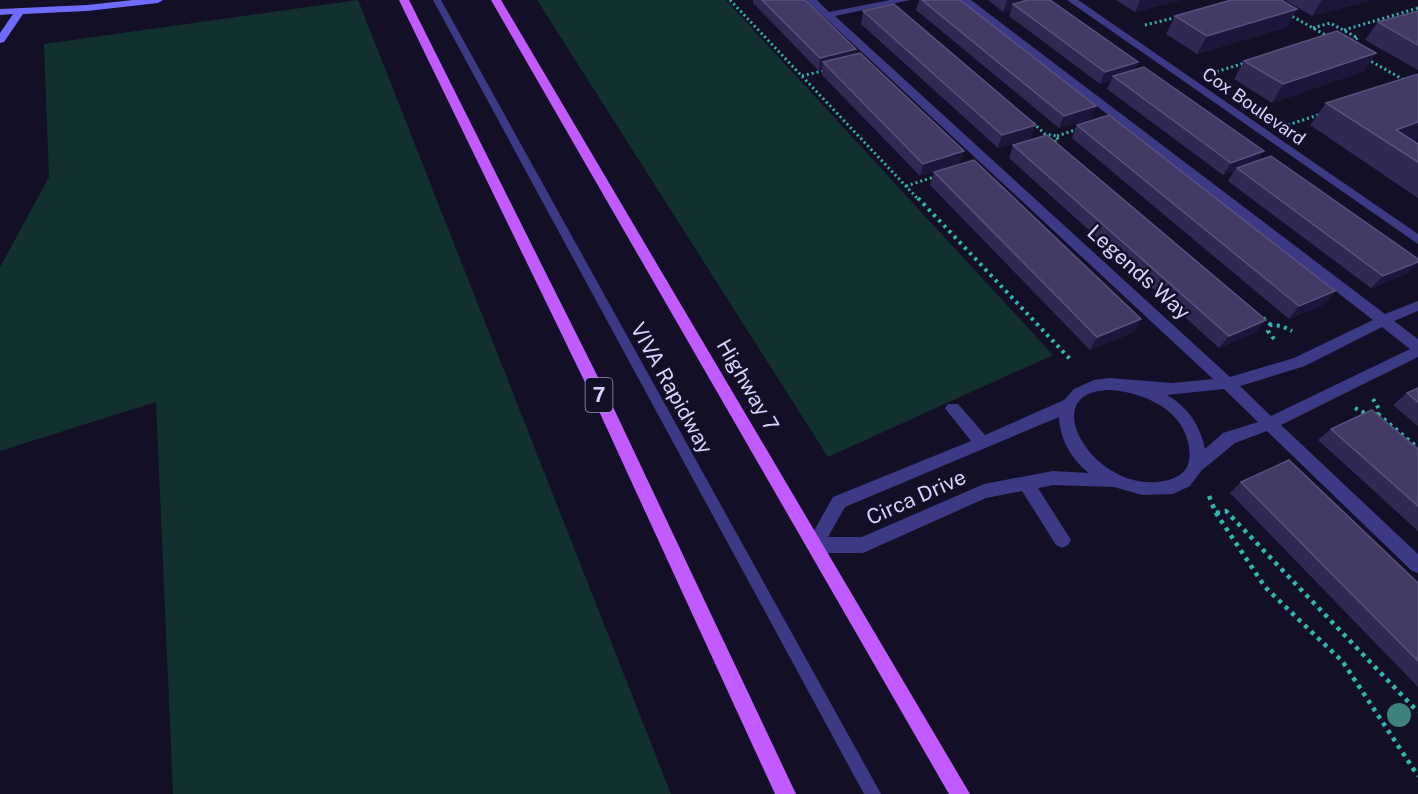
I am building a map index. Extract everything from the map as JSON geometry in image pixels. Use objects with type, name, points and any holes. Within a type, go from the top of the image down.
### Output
[{"type":"main road","points":[[0,12],[87,8],[158,0]]},
{"type":"main road","name":"7","points":[[404,0],[601,398],[786,794]]},
{"type":"main road","name":"Highway 7","points":[[496,0],[960,794]]},
{"type":"main road","points":[[0,40],[20,11]]},
{"type":"street","name":"Legends Way","points":[[811,0],[1227,383],[1418,565]]},
{"type":"street","points":[[827,15],[905,0]]},
{"type":"street","points":[[965,0],[1119,117],[1383,321],[1418,349],[1269,424],[1229,438],[1197,466],[1189,477],[1175,486],[1158,489],[1137,488],[1117,482],[1099,472],[1074,446],[1067,431],[1066,417],[1070,405],[1080,393],[1095,386],[1115,384],[1185,388],[1227,383],[1283,369],[1383,321],[1418,306]]},
{"type":"street","name":"Cox Boulevard","points":[[1072,0],[1418,240]]},
{"type":"street","points":[[1136,387],[1159,397],[1178,411],[1192,429],[1199,448],[1197,466]]},
{"type":"street","name":"Circa Drive","points":[[1070,405],[839,502],[815,545],[863,545],[984,491],[1053,478],[1117,482]]},
{"type":"street","points":[[953,408],[982,443]]},
{"type":"street","points":[[1026,484],[1062,540]]},
{"type":"lane","name":"VIVA Rapidway","points":[[436,0],[873,794]]},
{"type":"path","points":[[730,0],[1070,359]]},
{"type":"path","points":[[1344,30],[1418,8]]},
{"type":"path","points":[[1283,11],[1335,40]]},
{"type":"path","points":[[1142,26],[1185,15]]},
{"type":"path","points":[[1313,28],[1330,23],[1358,38],[1341,44]]},
{"type":"path","points":[[1318,40],[1329,37]]},
{"type":"path","points":[[1360,55],[1410,83],[1398,87]]},
{"type":"path","points":[[1204,76],[1254,60]]},
{"type":"path","points":[[802,76],[833,69]]},
{"type":"path","points":[[1280,127],[1321,113]]},
{"type":"path","points":[[1027,118],[1046,134],[1057,136],[1119,117]]},
{"type":"path","points":[[1046,134],[1042,137],[1044,140],[1055,142],[1064,150]]},
{"type":"path","points":[[1055,142],[1058,141],[1057,136]]},
{"type":"path","points":[[906,186],[940,175]]},
{"type":"path","points":[[1262,317],[1271,325],[1282,326],[1292,332]]},
{"type":"path","points":[[1271,325],[1268,331],[1274,339]]},
{"type":"path","points":[[1373,399],[1379,409],[1378,414]]},
{"type":"path","points":[[1355,408],[1366,414],[1378,414],[1418,448]]},
{"type":"path","points":[[1209,496],[1216,513],[1265,587],[1343,662],[1418,776]]},
{"type":"path","points":[[1216,513],[1226,511],[1418,712]]},
{"type":"green space","points":[[358,0],[671,794],[173,794],[156,402],[0,451],[0,267],[49,177],[44,44]]},
{"type":"green space","points":[[537,0],[726,0],[1053,355],[828,457]]},
{"type":"building","points":[[762,0],[805,0],[856,49],[820,58]]},
{"type":"building","points":[[922,0],[960,0],[1096,106],[1064,116]]},
{"type":"building","points":[[1028,0],[1050,0],[1138,62],[1105,72],[1013,4]]},
{"type":"building","points":[[1231,0],[1281,0],[1297,9],[1207,36],[1175,16]]},
{"type":"building","points":[[894,4],[1036,125],[1002,135],[863,11]]},
{"type":"building","points":[[1418,11],[1418,45],[1378,22]]},
{"type":"building","points":[[1337,31],[1376,53],[1283,84],[1244,61]]},
{"type":"building","points":[[860,53],[964,151],[923,164],[823,62]]},
{"type":"building","points":[[1144,67],[1264,151],[1231,163],[1113,76]]},
{"type":"building","points":[[1418,74],[1418,122],[1396,130],[1418,144],[1418,162],[1326,103]]},
{"type":"building","points":[[1109,115],[1335,291],[1299,306],[1077,125]]},
{"type":"building","points":[[1047,135],[1266,320],[1229,336],[1013,145]]},
{"type":"building","points":[[1271,156],[1418,259],[1418,262],[1383,276],[1237,168]]},
{"type":"building","points":[[974,160],[1141,319],[1097,337],[934,172]]},
{"type":"building","points":[[1418,388],[1418,402],[1407,393]]},
{"type":"building","points":[[1372,410],[1418,449],[1418,506],[1331,429]]},
{"type":"building","points":[[1289,460],[1418,583],[1418,661],[1241,482]]}]
